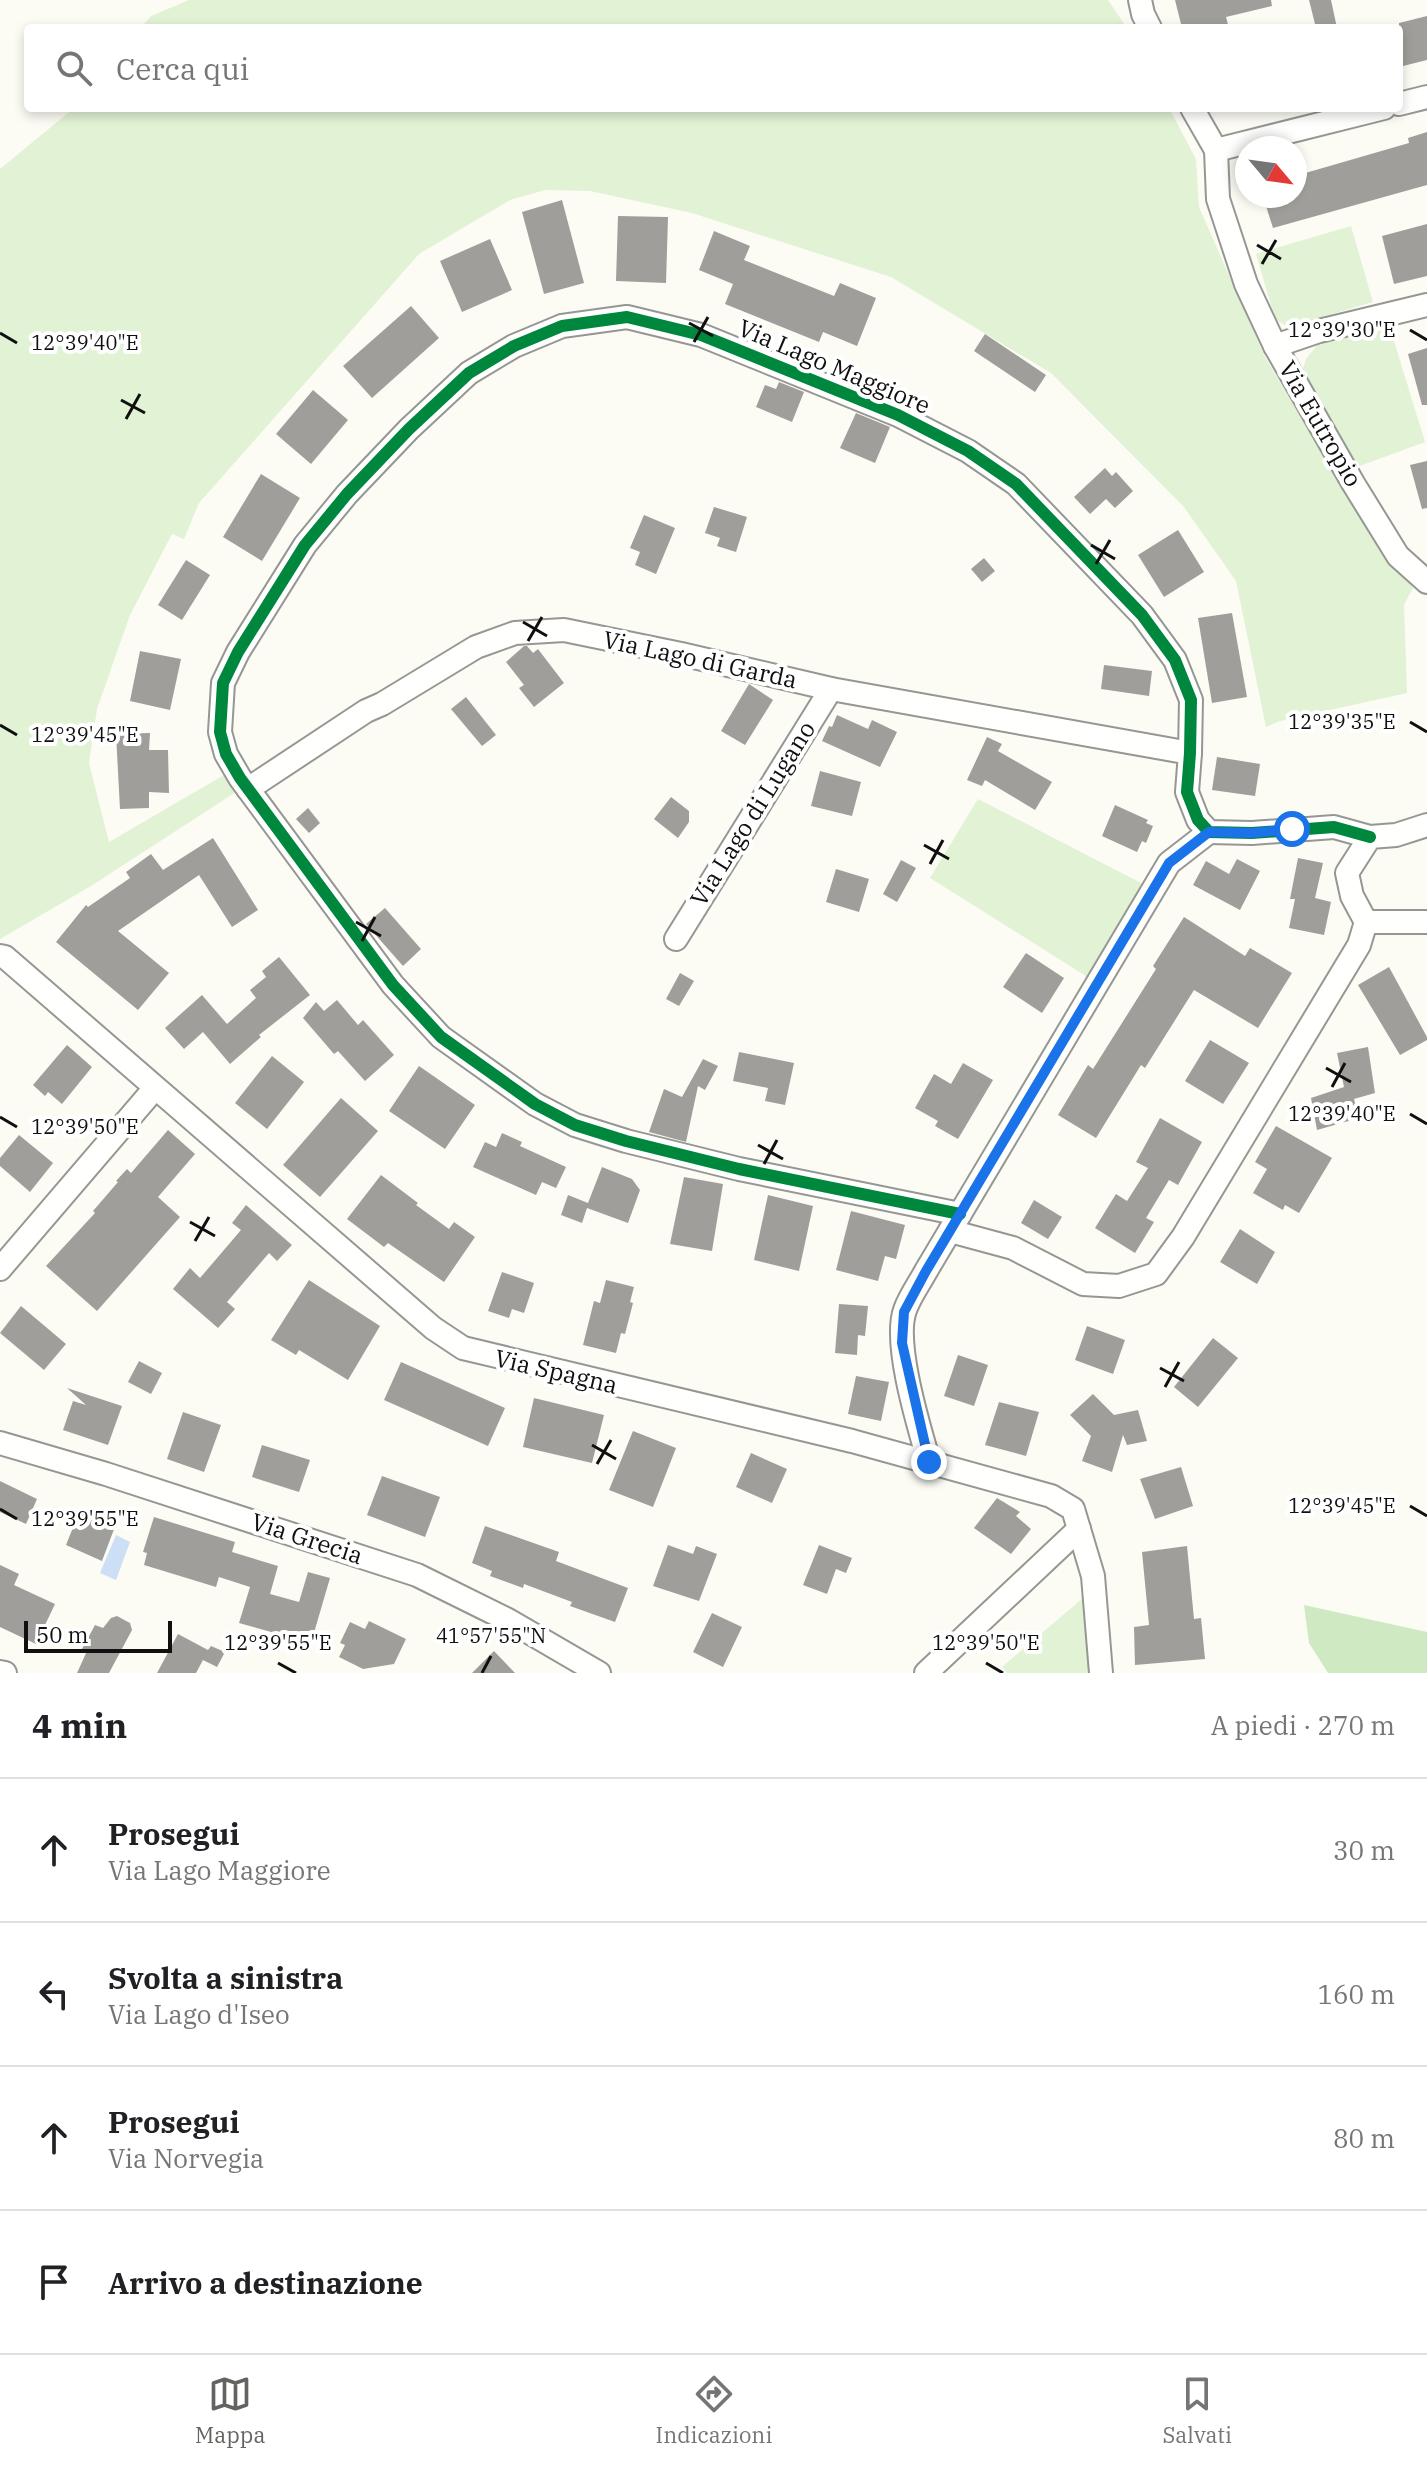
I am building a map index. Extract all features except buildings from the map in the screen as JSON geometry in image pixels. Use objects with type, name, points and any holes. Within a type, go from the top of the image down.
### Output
[{"type":"street","points":[[1140,0],[1148,24]]},
{"type":"street","points":[[1403,103],[1427,97]]},
{"type":"street","name":"Via Eutropio","points":[[1194,112],[1216,150],[1218,199],[1246,284],[1275,346],[1398,556],[1427,582]]},
{"type":"street","points":[[1216,150],[1368,112]]},
{"type":"street","points":[[1275,346],[1319,331],[1427,305]]},
{"type":"street","name":"Via Lago Maggiore","points":[[1209,832],[1198,820],[1187,792],[1191,700],[1175,660],[1142,615],[1016,484],[968,451],[898,415],[701,335],[627,317],[562,326],[514,346],[469,373],[409,429],[347,494],[305,545],[238,652],[223,683],[220,732],[226,754],[248,789],[393,985],[441,1037],[535,1104],[575,1125],[626,1141],[955,1223],[1083,1284],[1119,1286],[1156,1274],[1183,1237],[1359,945],[1366,922]]},
{"type":"street","name":"Via Lago di Garda","points":[[248,789],[366,711],[476,647],[515,633],[564,630],[831,689],[1190,753]]},
{"type":"street","name":"Via Lago di Lugano","points":[[676,939],[831,689]]},
{"type":"street","points":[[929,1462],[902,1343],[904,1312],[1169,863],[1209,832],[1252,833],[1334,827],[1370,837],[1396,835],[1427,825]]},
{"type":"street","points":[[1370,837],[1347,873],[1352,896],[1366,922],[1427,922]]},
{"type":"street","name":"Via Spagna","points":[[0,956],[5,957],[433,1328],[463,1348],[852,1441],[1051,1496],[1073,1509],[1093,1576],[1101,1673]]},
{"type":"street","points":[[0,1269],[155,1088]]},
{"type":"street","name":"Via Grecia","points":[[0,1443],[106,1474],[417,1575],[508,1620],[599,1673]]},
{"type":"street","points":[[926,1673],[1079,1529]]},
{"type":"green space","points":[[189,0],[1108,0],[1124,24],[144,24],[151,16]]},
{"type":"green space","points":[[69,112],[1171,112],[1196,159],[1199,207],[1264,355],[1370,535],[1413,588],[1404,605],[1407,693],[1280,721],[1266,727],[1236,581],[1184,507],[1051,373],[891,277],[692,213],[590,191],[545,190],[510,200],[419,254],[199,503],[184,539],[172,534],[130,615],[97,709],[89,763],[109,842],[224,775],[236,792],[91,886],[0,939],[0,169]]},
{"type":"green space","points":[[1351,226],[1373,302],[1288,327],[1275,319],[1256,254]]},
{"type":"green space","points":[[1390,328],[1425,442],[1357,467],[1302,372],[1306,359],[1319,343]]},
{"type":"green space","points":[[978,799],[1143,884],[1089,978],[930,878]]},
{"type":"green space","points":[[1083,1598],[1089,1673],[1007,1673],[1002,1667]]},
{"type":"green space","points":[[1304,1605],[1427,1632],[1427,1673],[1328,1673],[1309,1643]]},
{"type":"water","points":[[116,1535],[130,1542],[116,1580],[100,1573]]},
{"type":"cycle path","points":[[960,1214],[739,1169],[626,1141],[575,1125],[535,1104],[441,1037],[393,985],[240,778],[226,754],[220,732],[223,683],[238,652],[305,545],[347,494],[409,429],[469,373],[514,346],[562,326],[627,317],[701,335],[898,415],[968,451],[1016,484],[1142,615],[1175,660],[1191,700],[1187,792],[1198,820],[1209,832],[1252,833],[1334,827],[1370,837]]},
{"type":"route","points":[[929,1462],[902,1343],[904,1312],[926,1271],[1169,863],[1209,832],[1252,833],[1292,829]]}]
